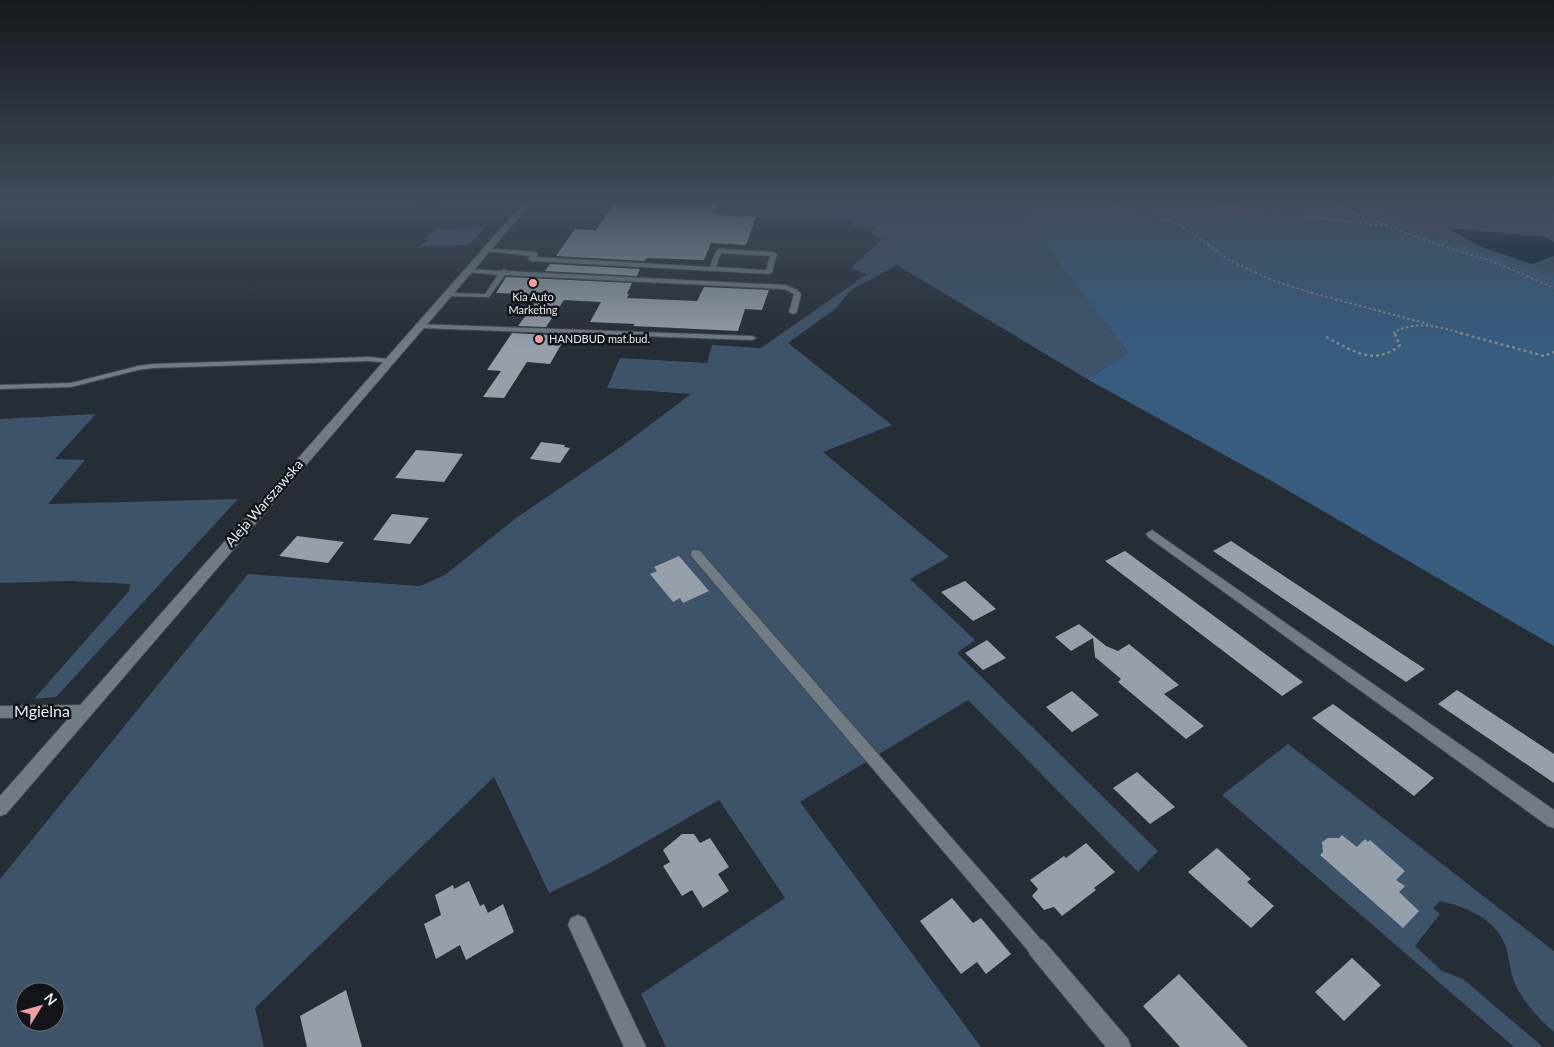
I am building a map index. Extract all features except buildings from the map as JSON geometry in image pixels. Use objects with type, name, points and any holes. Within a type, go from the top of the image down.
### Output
[{"type":"street","name":"Aleja Warszawska","points":[[0,808],[486,250]]},
{"type":"street","points":[[1152,534],[1554,820]]},
{"type":"street","name":"Mgielna","points":[[0,712],[84,712]]},
{"type":"street","points":[[578,925],[635,1047]]},
{"type":"street","points":[[1037,948],[1120,1047]]},
{"type":"lane","points":[[486,250],[536,254],[531,259],[712,269],[769,272],[774,254],[719,251],[712,269]]},
{"type":"lane","points":[[467,271],[504,271],[785,287],[796,290],[798,294],[793,312]]},
{"type":"lane","points":[[447,295],[487,296],[504,271]]},
{"type":"lane","points":[[419,326],[752,338]]},
{"type":"lane","points":[[0,388],[71,385],[153,366],[369,359],[389,361]]},
{"type":"lane","points":[[696,554],[1037,948]]},
{"type":"path","points":[[1214,249],[1229,260],[1272,280],[1320,298],[1390,312],[1544,356],[1554,352]]},
{"type":"path","points":[[1452,249],[1492,261],[1554,288]]},
{"type":"path","points":[[1326,337],[1362,353],[1382,356],[1400,345],[1394,332],[1406,326],[1428,324]]},
{"type":"shaded area","points":[[871,249],[1048,249],[1128,353],[1087,379],[897,265],[851,290],[835,309],[788,343],[892,425],[823,452],[949,557],[910,579],[975,640],[957,653],[1158,851],[1138,872],[968,700],[800,802],[981,1047],[666,1047],[641,994],[785,898],[719,800],[595,871],[549,893],[494,777],[255,1008],[264,1047],[0,1047],[0,879],[248,574],[420,586],[445,575],[516,518],[622,446],[691,394],[607,388],[620,358],[707,363],[712,345],[761,348],[867,274],[851,268]]},
{"type":"shaded area","points":[[1048,249],[1472,249],[1554,276],[1554,646],[1275,483],[1087,379],[1128,353]]},
{"type":"shaded area","points":[[1467,249],[1554,249],[1554,278]]},
{"type":"shaded area","points":[[1487,249],[1554,249],[1554,256],[1532,264]]},
{"type":"shaded area","points":[[96,414],[55,459],[85,460],[48,504],[238,499],[56,697],[34,699],[129,591],[130,584],[70,581],[0,583],[0,419]]},
{"type":"shaded area","points":[[1288,744],[1554,951],[1554,1032],[1534,1012],[1520,994],[1513,978],[1506,947],[1501,937],[1488,922],[1479,916],[1460,907],[1440,901],[1433,908],[1440,914],[1415,946],[1442,971],[1463,979],[1543,1047],[1514,1047],[1222,795]]},
{"type":"place","name":"Kia Auto Marketing","points":[[533,283]]},
{"type":"place","name":"HANDBUD mat.bud.","points":[[539,339]]}]
